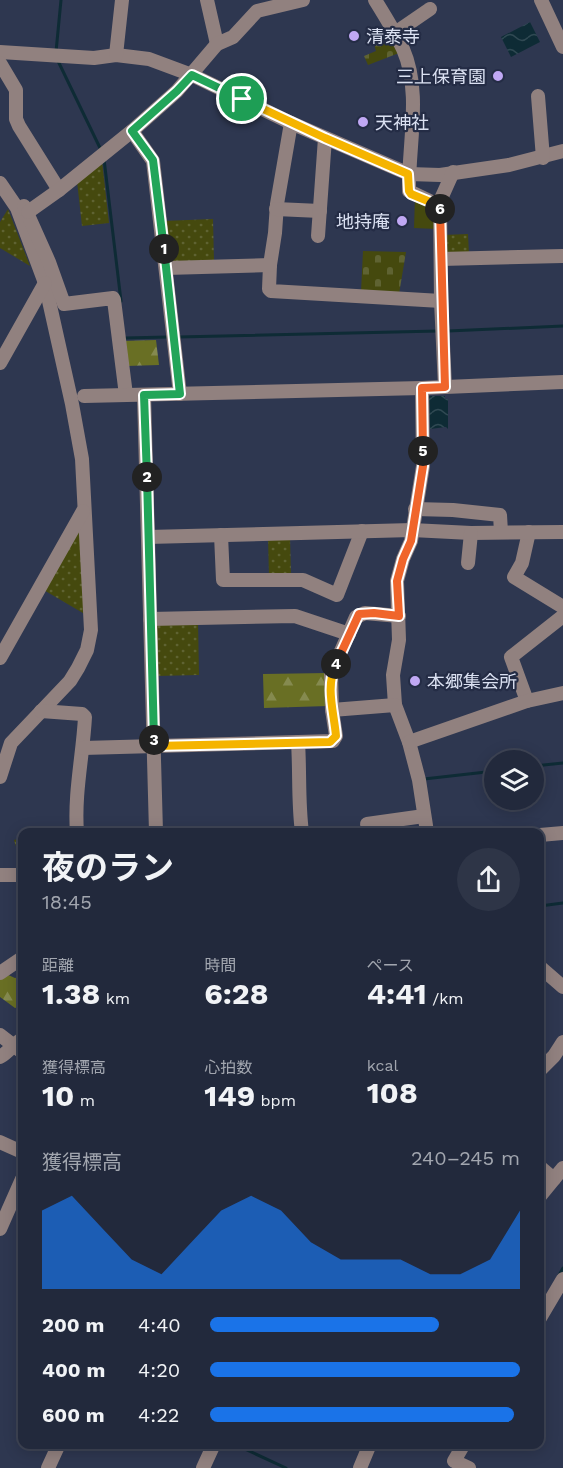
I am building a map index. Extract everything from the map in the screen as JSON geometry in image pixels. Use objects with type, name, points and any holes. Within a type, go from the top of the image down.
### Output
[{"type":"street","points":[[116,55],[122,0]]},
{"type":"street","points":[[207,0],[217,44]]},
{"type":"street","points":[[28,212],[132,131],[177,91],[217,44],[232,37],[257,6],[303,0]]},
{"type":"street","points":[[375,0],[406,59],[414,111],[408,174],[409,191],[411,194],[440,206]]},
{"type":"street","points":[[541,0],[563,48]]},
{"type":"street","points":[[394,33],[430,9]]},
{"type":"street","points":[[0,52],[94,58],[116,55],[149,58],[192,75],[291,123],[408,174],[440,175],[509,165],[563,151]]},
{"type":"street","points":[[0,63],[16,90],[16,119],[19,126],[59,190]]},
{"type":"street","points":[[538,96],[543,158]]},
{"type":"street","points":[[291,123],[276,209],[269,289],[271,291],[441,301]]},
{"type":"street","points":[[132,131],[153,160],[180,394]]},
{"type":"street","points":[[318,236],[325,138]]},
{"type":"street","points":[[445,387],[440,201],[453,172]]},
{"type":"street","points":[[0,182],[18,198],[28,212],[64,304],[113,298],[126,395]]},
{"type":"street","points":[[0,182],[17,208],[45,283],[82,459],[91,630],[87,650],[70,681],[41,711],[5,740],[0,777]]},
{"type":"street","points":[[276,209],[320,211]]},
{"type":"street","points":[[441,259],[563,256]]},
{"type":"street","points":[[166,268],[270,265]]},
{"type":"street","points":[[0,363],[45,283]]},
{"type":"street","points":[[84,396],[422,388],[563,382]]},
{"type":"street","points":[[422,388],[423,466],[411,541],[397,581],[399,640],[393,675],[395,705],[409,742],[419,780],[426,828]]},
{"type":"street","points":[[144,395],[156,828]]},
{"type":"street","points":[[0,658],[84,509]]},
{"type":"street","points":[[415,509],[500,515],[501,532]]},
{"type":"street","points":[[148,537],[412,530],[418,532],[563,532]]},
{"type":"street","points":[[220,535],[223,580],[303,580],[336,595],[362,531]]},
{"type":"street","points":[[468,563],[471,532]]},
{"type":"street","points":[[529,532],[522,562],[514,577],[563,607]]},
{"type":"street","points":[[83,748],[333,741],[336,736],[332,710],[331,674],[359,614],[399,616]]},
{"type":"street","points":[[150,619],[295,616],[349,634]]},
{"type":"street","points":[[527,700],[510,657],[563,616]]},
{"type":"street","points":[[409,742],[527,700],[563,693]]},
{"type":"street","points":[[332,710],[395,705]]},
{"type":"street","points":[[41,711],[82,714],[85,717],[77,828]]},
{"type":"street","points":[[298,742],[301,828]]},
{"type":"street","points":[[367,824],[424,816]]},
{"type":"street","points":[[544,835],[563,833]]},
{"type":"street","points":[[0,875],[18,875]]},
{"type":"street","points":[[0,973],[18,961]]},
{"type":"street","points":[[544,970],[563,987]]},
{"type":"street","points":[[0,1035],[18,1044]]},
{"type":"street","points":[[544,1067],[559,1058],[563,1042]]},
{"type":"street","points":[[0,1057],[18,1046]]},
{"type":"street","points":[[0,1142],[18,1150]]},
{"type":"street","points":[[544,1191],[558,1173]]},
{"type":"street","points":[[0,1229],[18,1188]]},
{"type":"street","points":[[544,1311],[563,1279]]},
{"type":"street","points":[[48,1468],[57,1449]]},
{"type":"street","points":[[203,1468],[211,1449]]},
{"type":"street","points":[[360,1468],[368,1449]]},
{"type":"street","points":[[461,1449],[452,1465],[469,1468]]},
{"type":"green space","points":[[390,36],[399,53],[368,65],[364,56],[376,51],[374,44]]},
{"type":"green space","points":[[102,161],[109,223],[82,226],[77,181]]},
{"type":"green space","points":[[415,197],[436,207],[436,229],[414,228]]},
{"type":"green space","points":[[8,209],[30,266],[0,248],[0,222]]},
{"type":"green space","points":[[213,219],[214,262],[168,263],[163,221]]},
{"type":"green space","points":[[468,234],[469,255],[446,255],[443,235]]},
{"type":"green space","points":[[363,251],[406,252],[399,294],[361,292]]},
{"type":"green space","points":[[156,340],[159,365],[126,366],[123,341]]},
{"type":"green space","points":[[82,520],[88,616],[42,589]]},
{"type":"green space","points":[[268,537],[290,537],[291,577],[269,577]]},
{"type":"green space","points":[[198,621],[199,675],[156,676],[154,622]]},
{"type":"green space","points":[[328,673],[328,706],[264,708],[263,674]]},
{"type":"green space","points":[[18,839],[18,853],[14,840]]},
{"type":"green space","points":[[6,974],[18,977],[18,1007],[15,1008],[0,997],[0,977]]},
{"type":"water","points":[[530,22],[540,42],[511,57],[501,37]]},
{"type":"water","points":[[429,396],[445,396],[445,399],[448,399],[448,429],[446,427],[430,429]]},
{"type":"waterway","points":[[56,52],[61,0]]},
{"type":"waterway","points":[[58,61],[101,150]]},
{"type":"waterway","points":[[104,159],[121,301]]},
{"type":"waterway","points":[[448,331],[563,326]]},
{"type":"waterway","points":[[178,337],[438,331]]},
{"type":"waterway","points":[[125,338],[168,337]]},
{"type":"waterway","points":[[544,765],[563,763]]},
{"type":"waterway","points":[[424,779],[484,772]]},
{"type":"waterway","points":[[544,905],[563,903]]},
{"type":"waterway","points":[[558,1277],[563,1268]]},
{"type":"waterway","points":[[245,1449],[286,1468]]},
{"type":"place","name":"清泰寺","points":[[354,36]]},
{"type":"place","name":"三上保育園","points":[[498,76]]},
{"type":"place","name":"天神社","points":[[363,122]]},
{"type":"place","name":"地持庵","points":[[402,221]]},
{"type":"place","name":"本郷集会所","points":[[415,681]]},
{"type":"route","points":[[192,75],[242,99],[408,174],[411,194],[440,206],[445,387],[422,388],[423,466],[411,541],[397,581],[399,616],[365,613],[356,617],[331,674],[331,703],[336,736],[333,741],[154,746],[144,395],[180,394],[153,160],[132,131],[192,75]]}]
